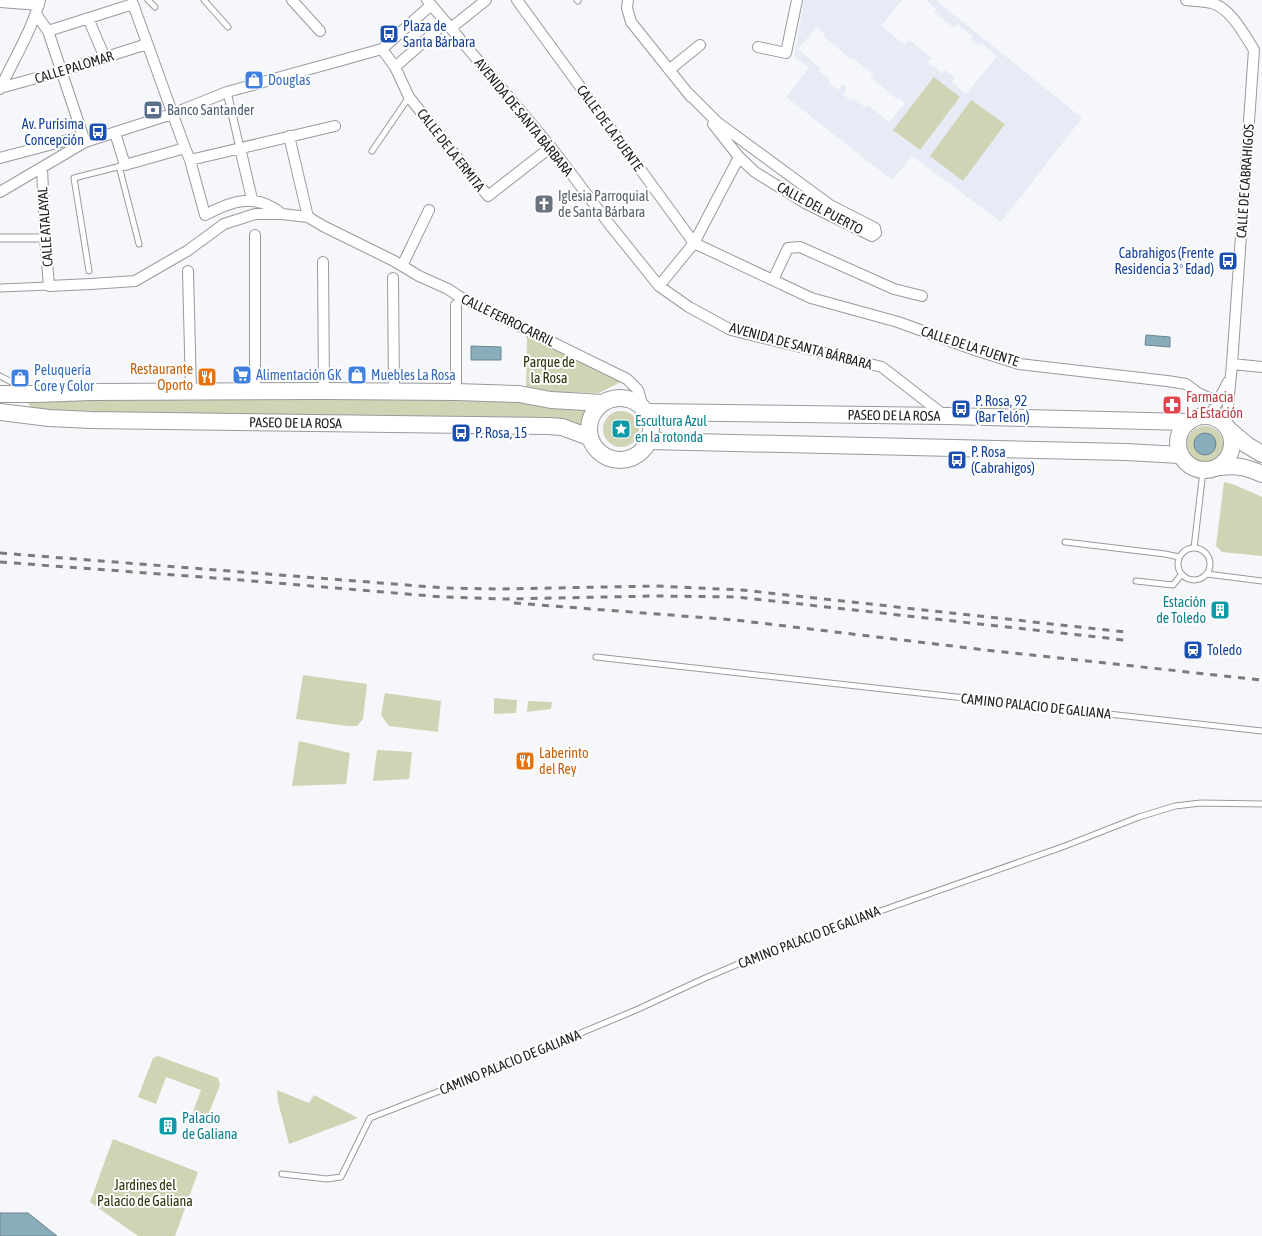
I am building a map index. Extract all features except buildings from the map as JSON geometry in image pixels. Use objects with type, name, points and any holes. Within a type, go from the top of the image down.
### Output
[{"type":"main road","name":"PASEO DE LA ROSA","points":[[0,394],[191,391],[456,392],[519,394],[551,400],[603,403],[611,399],[628,398],[636,402],[645,410],[1188,422],[1202,416],[1210,416]]},
{"type":"main road","points":[[603,403],[597,408],[590,421],[590,437],[594,447],[602,455],[613,460],[624,461],[635,458],[644,450],[650,441],[652,426],[645,410]]},
{"type":"main road","name":"PASEO DE LA ROSA","points":[[0,412],[41,417],[91,420],[548,426],[562,427],[590,437]]},
{"type":"main road","points":[[1210,416],[1216,418],[1247,444],[1262,454]]},
{"type":"main road","points":[[1188,422],[1182,428],[1178,437],[1177,446],[1184,462],[1190,467],[1203,471],[1235,465],[1251,469],[1262,474]]},
{"type":"main road","points":[[1220,467],[1231,454],[1233,446],[1228,428]]},
{"type":"main road","points":[[650,441],[1120,452],[1180,455]]},
{"type":"street","points":[[292,0],[320,31]]},
{"type":"street","points":[[382,48],[395,67],[448,25],[486,0]]},
{"type":"street","name":"CALLE DE LA FUENTE","points":[[517,0],[694,243],[811,298],[898,322],[975,350],[1019,364],[1167,380],[1186,384],[1198,393],[1218,402]]},
{"type":"street","name":"CALLE DEL PUERTO","points":[[628,0],[627,8],[631,22],[669,70],[740,157],[755,172],[805,203],[872,236],[876,233],[875,228],[830,205],[717,122],[688,93]]},
{"type":"street","points":[[758,47],[786,53],[797,0]]},
{"type":"street","name":"CALLE DE CABRAHIGOS","points":[[1186,0],[1212,3],[1224,9],[1240,27],[1254,50],[1228,428]]},
{"type":"street","points":[[0,2],[38,6]]},
{"type":"street","points":[[0,158],[115,133],[172,114],[227,92],[382,48],[429,2]]},
{"type":"street","name":"AVENIDA DE SANTA BÁRBARA","points":[[429,2],[551,147],[610,225],[659,286],[689,307],[731,330],[882,367],[946,416]]},
{"type":"street","points":[[48,31],[133,4],[190,160],[335,126]]},
{"type":"street","points":[[38,6],[62,71],[84,139]]},
{"type":"street","points":[[0,88],[23,43],[38,6]]},
{"type":"street","points":[[88,18],[105,58]]},
{"type":"street","name":"CALLE PALOMAR","points":[[0,88],[62,71],[147,44]]},
{"type":"street","points":[[669,70],[700,45]]},
{"type":"street","name":"CALLE DE LA ERMITA","points":[[395,67],[409,97],[488,196],[551,147]]},
{"type":"street","points":[[227,92],[252,200]]},
{"type":"street","points":[[115,133],[122,165],[185,148]]},
{"type":"street","points":[[289,136],[308,217]]},
{"type":"street","points":[[0,192],[42,168],[84,139]]},
{"type":"street","points":[[659,286],[694,243],[740,157]]},
{"type":"street","name":"CALLE FERROCARRIL","points":[[190,160],[205,215],[224,205],[252,200],[274,207],[282,214]]},
{"type":"street","name":"CALLE ATALAYAL","points":[[42,168],[45,238],[50,286]]},
{"type":"street","points":[[402,266],[429,210]]},
{"type":"street","name":"CALLE FERROCARRIL","points":[[50,286],[135,281],[186,251],[224,224],[255,214],[282,214],[308,217],[419,276],[448,289],[460,297],[627,379],[638,390],[645,410]]},
{"type":"street","points":[[255,235],[256,391]]},
{"type":"street","points":[[0,238],[45,238]]},
{"type":"street","points":[[773,280],[788,248],[800,247],[894,289],[922,296]]},
{"type":"street","points":[[323,262],[324,391]]},
{"type":"street","points":[[188,271],[191,391]]},
{"type":"street","points":[[393,278],[394,392]]},
{"type":"street","points":[[0,288],[50,286]]},
{"type":"street","points":[[456,305],[456,392]]},
{"type":"street","points":[[1232,364],[1262,367]]},
{"type":"street","points":[[1210,416],[1231,376]]},
{"type":"lane","points":[[148,0],[155,7]]},
{"type":"lane","points":[[204,0],[228,27]]},
{"type":"lane","name":"CALLE DE LA ERMITA","points":[[372,151],[409,97]]},
{"type":"lane","points":[[89,271],[74,178],[122,165],[139,244]]},
{"type":"lane","points":[[0,376],[12,384],[36,394]]},
{"type":"lane","points":[[1194,548],[1203,471]]},
{"type":"lane","points":[[1065,542],[1179,557]]},
{"type":"lane","points":[[1194,548],[1207,554],[1210,561],[1210,568],[1207,574],[1201,579],[1188,580],[1181,575],[1178,566],[1179,557],[1185,550],[1194,548]]},
{"type":"lane","points":[[1207,574],[1262,581]]},
{"type":"lane","points":[[1136,581],[1172,585],[1181,575]]},
{"type":"lane","name":"CAMINO PALACIO DE GALIANA","points":[[596,657],[1262,731]]},
{"type":"lane","name":"CAMINO PALACIO DE GALIANA","points":[[282,1174],[327,1179],[340,1177],[370,1118],[475,1077],[629,1013],[778,947],[1065,846],[1139,817],[1175,806],[1201,803],[1262,804]]},
{"type":"shaded area","points":[[804,0],[902,0],[881,26],[905,45],[909,40],[932,58],[928,62],[942,73],[945,70],[955,78],[952,82],[966,94],[997,56],[981,43],[978,46],[971,40],[973,37],[957,24],[954,28],[934,12],[936,9],[926,0],[936,0],[1082,118],[1001,222],[912,156],[892,180],[786,97],[809,68],[794,56]],"holes":[[[817,27],[824,33],[823,36],[873,75],[871,77],[898,100],[900,98],[905,103],[889,122],[868,105],[866,108],[854,98],[851,101],[843,94],[847,88],[843,84],[838,90],[829,83],[830,80],[819,71],[821,69],[798,49]]]},
{"type":"green space","points":[[934,77],[960,97],[920,150],[893,130]]},
{"type":"green space","points":[[971,100],[1005,124],[963,181],[930,156]]},
{"type":"green space","name":"Parque de la Rosa","points":[[527,336],[627,379],[599,393],[526,392]]},
{"type":"green space","points":[[456,396],[586,407],[579,428],[32,412],[27,399]]},
{"type":"green space","points":[[625,411],[634,416],[638,422],[638,436],[634,442],[625,447],[617,447],[608,442],[604,436],[603,425],[608,416],[614,412]]},
{"type":"green space","points":[[1208,426],[1218,431],[1222,437],[1222,451],[1218,457],[1212,461],[1202,462],[1192,457],[1188,451],[1187,441],[1192,431],[1198,427]]},
{"type":"green space","points":[[1224,482],[1235,485],[1262,497],[1262,556],[1222,552],[1216,546]]},
{"type":"green space","points":[[303,675],[367,684],[363,719],[357,726],[348,726],[296,719]]},
{"type":"green space","points":[[385,693],[441,701],[438,732],[389,726],[381,715]]},
{"type":"green space","points":[[494,698],[517,700],[516,713],[494,714]]},
{"type":"green space","points":[[528,701],[552,702],[551,709],[527,712]]},
{"type":"green space","points":[[299,741],[350,753],[346,784],[292,786]]},
{"type":"green space","points":[[377,750],[412,752],[409,779],[373,781]]},
{"type":"green space","points":[[158,1056],[218,1078],[220,1085],[205,1123],[191,1117],[201,1090],[166,1077],[156,1104],[138,1097],[153,1058]]},
{"type":"green space","points":[[277,1090],[309,1103],[314,1095],[358,1118],[289,1144],[278,1102]]},
{"type":"green space","name":"Jardines del Palacio de Galiana","points":[[113,1139],[198,1172],[175,1236],[138,1236],[90,1202]]},
{"type":"water","points":[[1146,335],[1170,337],[1170,347],[1145,345]]},
{"type":"water","points":[[471,346],[501,347],[501,360],[471,360]]},
{"type":"water","points":[[1205,433],[1213,436],[1216,444],[1213,452],[1205,455],[1197,452],[1194,444],[1197,436]]},
{"type":"water","points":[[0,1213],[28,1213],[57,1236],[0,1236]]},
{"type":"railway","points":[[0,553],[445,588],[502,589],[656,586],[742,590],[1125,632]]},
{"type":"railway","points":[[0,562],[443,597],[505,599],[655,596],[737,597],[1124,640]]},
{"type":"railway","points":[[514,603],[735,620],[994,651],[1262,680]]},
{"type":"place","name":"Plaza de Santa Bárbara","points":[[389,34]]},
{"type":"place","name":"Douglas","points":[[254,80]]},
{"type":"place","name":"Banco Santander","points":[[153,110]]},
{"type":"place","name":"Av. Purísima Concepción","points":[[98,132]]},
{"type":"place","name":"Iglesia Parroquial de Santa Bárbara","points":[[544,204]]},
{"type":"place","name":"Cabrahigos (Frente Residencia 3º Edad)","points":[[1228,261]]},
{"type":"place","name":"Alimentación GK","points":[[242,375]]},
{"type":"place","name":"Muebles La Rosa","points":[[357,375]]},
{"type":"place","name":"Restaurante Oporto","points":[[207,377]]},
{"type":"place","name":"Peluquería Core y Color","points":[[20,378]]},
{"type":"place","name":"Farmacia La Estación","points":[[1172,405]]},
{"type":"place","name":"P. Rosa, 92 (Bar Telón)","points":[[961,409]]},
{"type":"place","name":"Escultura Azul en la rotonda","points":[[621,429]]},
{"type":"place","name":"P. Rosa, 15","points":[[461,433]]},
{"type":"place","name":"P. Rosa (Cabrahigos)","points":[[957,460]]},
{"type":"place","name":"Estación de Toledo","points":[[1220,610]]},
{"type":"place","name":"Toledo","points":[[1193,650]]},
{"type":"place","name":"Laberinto del Rey","points":[[525,761]]},
{"type":"place","name":"Palacio de Galiana","points":[[168,1126]]}]
